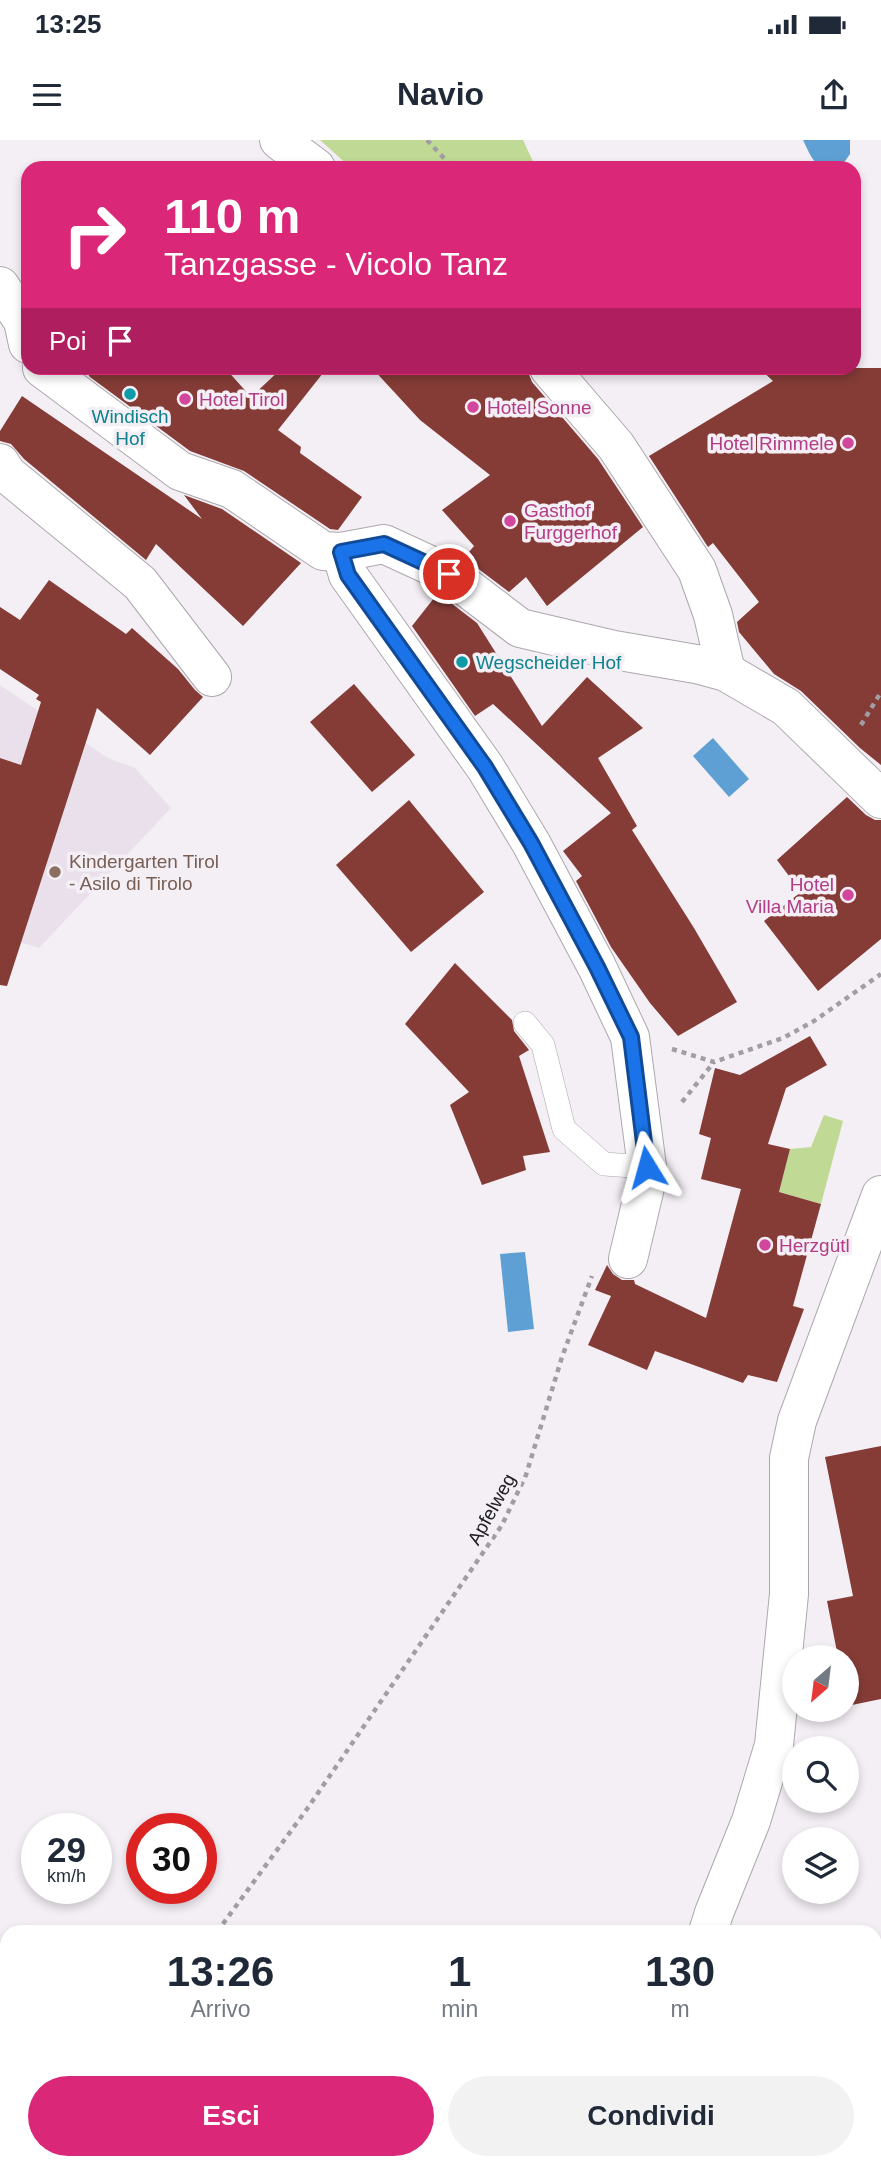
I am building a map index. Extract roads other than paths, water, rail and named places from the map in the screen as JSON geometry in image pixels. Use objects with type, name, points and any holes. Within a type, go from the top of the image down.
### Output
[{"type":"street","points":[[279,140],[307,161]]},
{"type":"street","points":[[0,286],[21,318]]},
{"type":"street","points":[[0,350],[21,356]]},
{"type":"street","points":[[51,375],[180,471],[232,489],[323,551],[341,552],[384,544],[449,574],[520,628],[726,672],[786,707],[881,799]]},
{"type":"street","points":[[555,375],[616,446],[697,570],[713,615],[726,672]]},
{"type":"street","points":[[2,469],[140,583],[212,677]]},
{"type":"street","points":[[341,552],[348,575],[485,767],[531,843],[631,1037],[647,1167],[646,1183],[611,1266]]},
{"type":"street","points":[[710,1925],[751,1821],[774,1745],[789,1594],[789,1458],[797,1421],[881,1195]]},
{"type":"lane","points":[[525,1023],[543,1045],[564,1129],[604,1164],[647,1167]]},
{"type":"water","points":[[803,140],[850,140],[850,154],[845,161],[813,159]]},
{"type":"water","points":[[713,738],[749,779],[729,797],[693,756]]},
{"type":"water","points":[[525,1252],[534,1329],[508,1332],[500,1254]]},
{"type":"place","name":"Windisch Hof","points":[[130,394]]},
{"type":"place","name":"Hotel Tirol","points":[[185,399]]},
{"type":"place","name":"Hotel Sonne","points":[[473,407]]},
{"type":"place","name":"Hotel Rimmele","points":[[848,443]]},
{"type":"place","name":"Gasthof Furggerhof","points":[[510,521]]},
{"type":"place","name":"Wegscheider Hof","points":[[462,662]]},
{"type":"place","name":"Kindergarten Tirol - Asilo di Tirolo","points":[[55,872]]},
{"type":"place","name":"Hotel Villa Maria","points":[[848,895]]},
{"type":"place","name":"Herzgütl","points":[[765,1245]]}]
